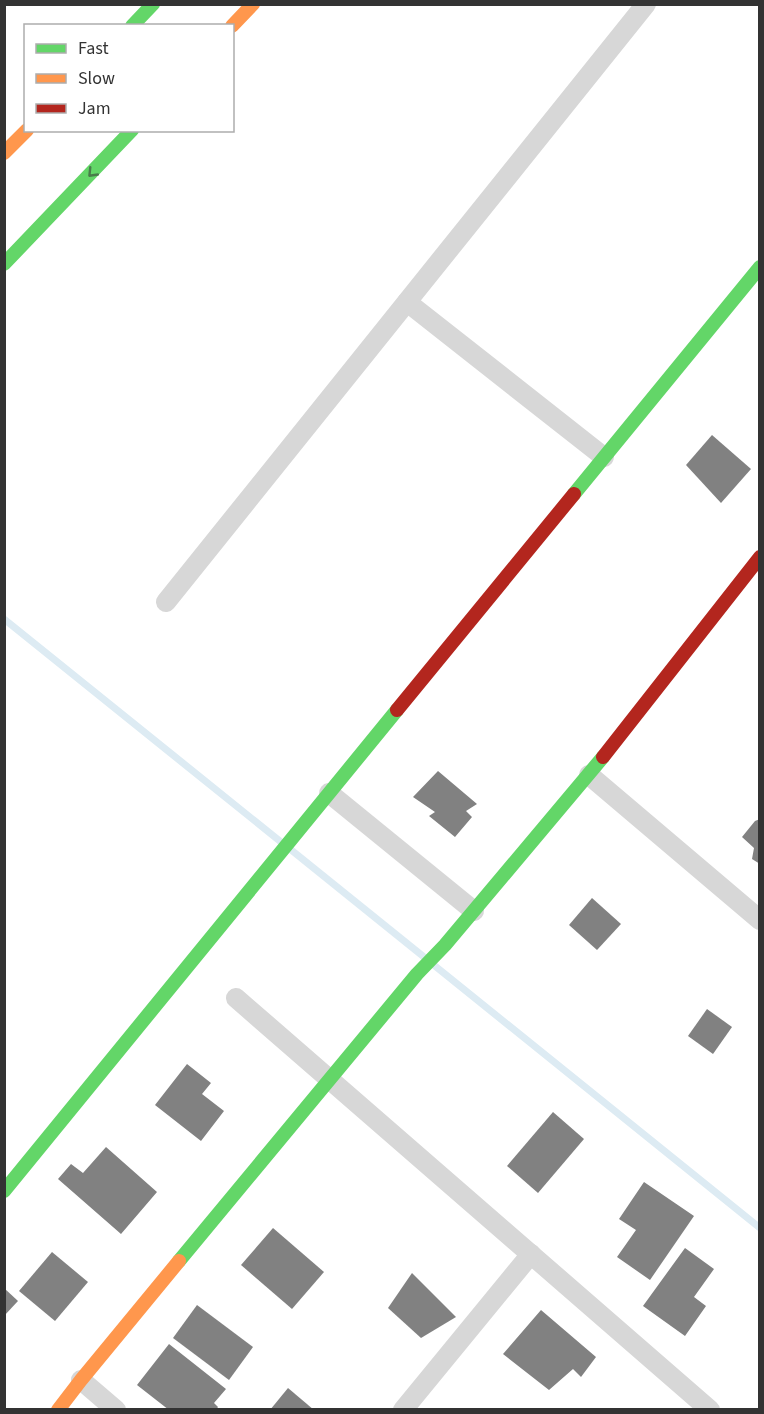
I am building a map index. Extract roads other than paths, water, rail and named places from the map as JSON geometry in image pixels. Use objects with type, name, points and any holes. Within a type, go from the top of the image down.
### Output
[{"type":"street","points":[[134,24],[153,4]]},
{"type":"street","points":[[234,24],[253,4]]},
{"type":"street","points":[[166,602],[646,4]]},
{"type":"street","points":[[4,153],[25,132]]},
{"type":"street","points":[[4,264],[130,132]]},
{"type":"street","points":[[4,1191],[759,267]]},
{"type":"street","points":[[406,302],[604,457]]},
{"type":"street","points":[[58,1410],[329,1079],[590,775],[759,557]]},
{"type":"street","points":[[590,775],[759,920]]},
{"type":"street","points":[[329,793],[474,911]]},
{"type":"street","points":[[236,998],[531,1254],[701,1406]]},
{"type":"street","points":[[403,1410],[531,1254]]},
{"type":"street","points":[[81,1380],[116,1410]]},
{"type":"waterway","points":[[4,619],[281,842]]},
{"type":"waterway","points":[[290,849],[424,957]]},
{"type":"waterway","points":[[435,966],[760,1228]]}]
